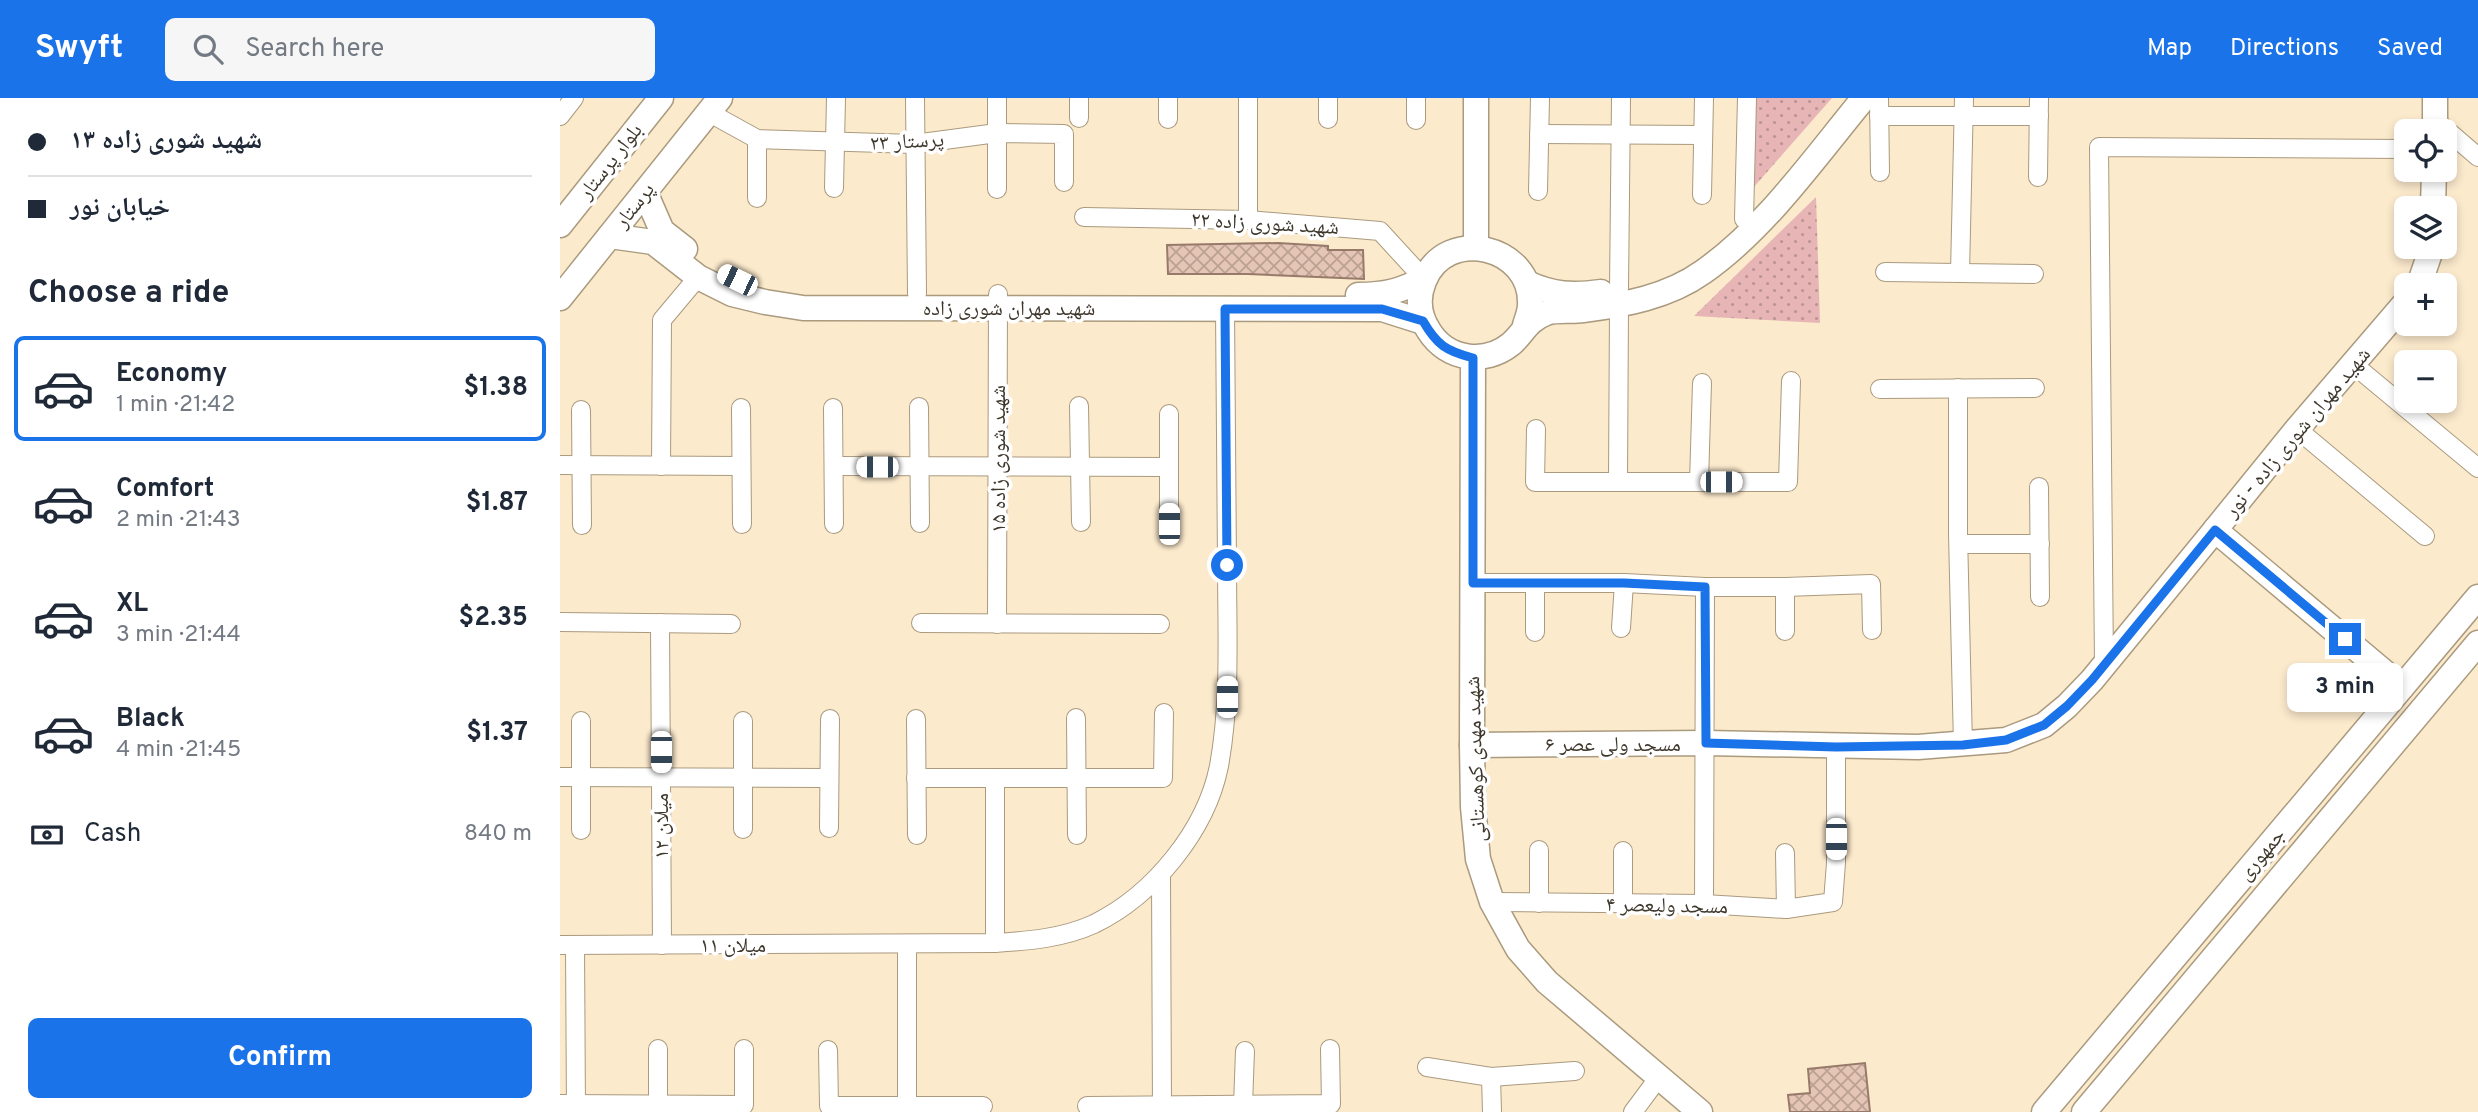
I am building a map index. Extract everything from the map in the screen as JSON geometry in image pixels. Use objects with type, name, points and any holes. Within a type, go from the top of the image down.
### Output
[{"type":"street","points":[[560,116],[574,98]]},
{"type":"street","name":"بلوار پرستار","points":[[560,225],[661,98]]},
{"type":"street","points":[[834,188],[835,98]]},
{"type":"street","points":[[915,98],[917,294]]},
{"type":"street","points":[[997,98],[997,189]]},
{"type":"street","points":[[1079,98],[1079,118]]},
{"type":"street","points":[[1167,118],[1168,98]]},
{"type":"street","points":[[1248,98],[1248,220]]},
{"type":"street","points":[[1328,98],[1328,119]]},
{"type":"street","points":[[1416,98],[1416,120]]},
{"type":"street","points":[[1476,98],[1476,247]]},
{"type":"street","points":[[1538,191],[1539,98]]},
{"type":"street","points":[[1618,481],[1621,98]]},
{"type":"street","points":[[1702,195],[1704,98]]},
{"type":"street","points":[[1744,219],[1747,98]]},
{"type":"street","points":[[1527,283],[1550,293],[1619,298],[1694,260],[1744,219],[1847,98]]},
{"type":"street","points":[[1874,104],[1880,172]]},
{"type":"street","points":[[1525,326],[1547,313],[1619,298],[1661,294],[1701,274],[1765,217],[1874,104],[2039,107],[2038,177]]},
{"type":"street","name":"پرستار ۲۳","points":[[714,105],[757,139],[914,144],[997,133],[1064,134],[1064,182]]},
{"type":"street","name":"پرستار","points":[[560,298],[714,105]]},
{"type":"street","points":[[1960,273],[1964,107]]},
{"type":"street","points":[[2435,116],[2478,157]]},
{"type":"street","points":[[1539,134],[1703,135]]},
{"type":"street","points":[[757,139],[757,198]]},
{"type":"street","points":[[2104,664],[2099,147],[2394,149]]},
{"type":"street","name":"شهید مهران شوری زاده","points":[[645,192],[662,231],[705,265],[737,280],[768,289],[803,293],[917,294],[998,301]]},
{"type":"street","name":"شهید شوری زاده ۲۲","points":[[1084,217],[1248,220],[1380,231],[1424,279]]},
{"type":"street","name":"شهید مهران شوری زاده","points":[[610,236],[653,242],[698,276],[732,294],[803,308],[998,301],[1225,302],[1382,309],[1423,321]]},
{"type":"street","points":[[1476,247],[1498,252],[1515,265],[1527,283],[1530,304],[1525,326],[1513,343],[1494,354],[1473,358],[1452,353],[1434,340],[1423,321],[1419,300],[1424,279],[1437,262],[1455,250],[1476,247]]},
{"type":"street","points":[[1885,272],[2034,274]]},
{"type":"street","points":[[661,466],[662,320],[698,276]]},
{"type":"street","name":"شهید مهران شوری زاده","points":[[1225,302],[1380,295],[1399,291],[1424,279]]},
{"type":"street","name":"شهید شوری زاده ۱۵","points":[[998,301],[998,624]]},
{"type":"street","name":"میلان ۱۱","points":[[567,945],[907,944],[1044,940],[1093,924],[1135,897],[1161,876],[1200,818],[1218,768],[1227,697],[1225,302]]},
{"type":"street","name":"شهید مهران شوری زاده - نور","points":[[2104,664],[2297,429],[2394,317]]},
{"type":"street","name":"شهید مهدی کوهستانی","points":[[1473,358],[1472,745],[1473,807],[1478,859],[1492,902],[1518,948],[1547,982],[1700,1112]]},
{"type":"street","points":[[2354,365],[2478,468]]},
{"type":"street","points":[[1536,429],[1535,482],[1788,482],[1791,381]]},
{"type":"street","points":[[1699,482],[1702,383]]},
{"type":"street","points":[[1958,388],[1963,745]]},
{"type":"street","points":[[1880,389],[2035,388]]},
{"type":"street","points":[[1079,406],[1081,522]]},
{"type":"street","points":[[919,407],[920,523]]},
{"type":"street","points":[[741,408],[742,524]]},
{"type":"street","points":[[833,408],[834,524]]},
{"type":"street","points":[[580,410],[582,526]]},
{"type":"street","points":[[1168,414],[1169,524]]},
{"type":"street","points":[[2297,429],[2425,536]]},
{"type":"street","points":[[560,466],[741,466]]},
{"type":"street","points":[[834,466],[1169,467]]},
{"type":"street","points":[[2039,487],[2040,597]]},
{"type":"street","points":[[2215,530],[2402,687]]},
{"type":"street","points":[[1960,544],[2040,544]]},
{"type":"street","points":[[1473,583],[1624,583],[1705,587],[1871,584],[1872,630]]},
{"type":"street","points":[[1535,583],[1535,632]]},
{"type":"street","points":[[1621,628],[1624,583]]},
{"type":"street","points":[[1704,904],[1705,587]]},
{"type":"street","points":[[1784,631],[1785,587]]},
{"type":"street","name":"جمهوری","points":[[2044,1112],[2478,597]]},
{"type":"street","points":[[560,622],[731,624]]},
{"type":"street","points":[[922,623],[1160,624]]},
{"type":"street","name":"میلان ۱۲","points":[[660,624],[662,945]]},
{"type":"street","name":"جمهوری","points":[[2084,1112],[2478,643]]},
{"type":"street","name":"مسجد ولی عصر ۶","points":[[1472,745],[1706,743],[1836,747],[1963,745],[2006,740],[2044,725],[2067,706],[2104,664]]},
{"type":"street","points":[[916,778],[1163,778],[1164,713]]},
{"type":"street","points":[[1076,718],[1077,835]]},
{"type":"street","points":[[829,828],[830,719]]},
{"type":"street","points":[[916,719],[917,835]]},
{"type":"street","points":[[743,720],[743,829]]},
{"type":"street","points":[[580,830],[581,721]]},
{"type":"street","name":"مسجد ولیعصر ۴","points":[[1492,902],[1704,904],[1786,909],[1833,902],[1836,863],[1836,747]]},
{"type":"street","points":[[560,777],[830,778]]},
{"type":"street","points":[[995,778],[995,943]]},
{"type":"street","points":[[1539,850],[1539,903]]},
{"type":"street","points":[[1623,851],[1623,904]]},
{"type":"street","points":[[1785,853],[1786,909]]},
{"type":"street","points":[[1161,876],[1162,1109]]},
{"type":"street","points":[[907,944],[907,1106]]},
{"type":"street","points":[[567,945],[571,1107],[744,1105],[744,1049]]},
{"type":"street","points":[[658,1049],[658,1105]]},
{"type":"street","points":[[1087,1106],[1162,1109],[1331,1104],[1330,1049]]},
{"type":"street","points":[[828,1050],[829,1106],[983,1106]]},
{"type":"street","points":[[1243,1105],[1245,1051]]},
{"type":"street","points":[[1427,1067],[1491,1077],[1575,1071]]},
{"type":"street","points":[[1491,1077],[1492,1112]]},
{"type":"street","points":[[1633,1112],[1659,1077]]},
{"type":"shaded area","points":[[1756,98],[1832,98],[1753,188]]},
{"type":"shaded area","points":[[1816,197],[1820,323],[1694,316]]},
{"type":"building","points":[[1278,243],[1328,246],[1328,250],[1363,250],[1364,279],[1168,274],[1167,245]]},
{"type":"building","points":[[1865,1063],[1870,1112],[1790,1112],[1788,1095],[1810,1093],[1808,1069]]},
{"type":"route","points":[[1227,565],[1225,309],[1382,309],[1423,321],[1434,340],[1452,353],[1473,358],[1473,583],[1624,583],[1705,587],[1706,743],[1836,747],[1963,745],[2006,740],[2044,725],[2092,680],[2215,530],[2345,639]]}]
